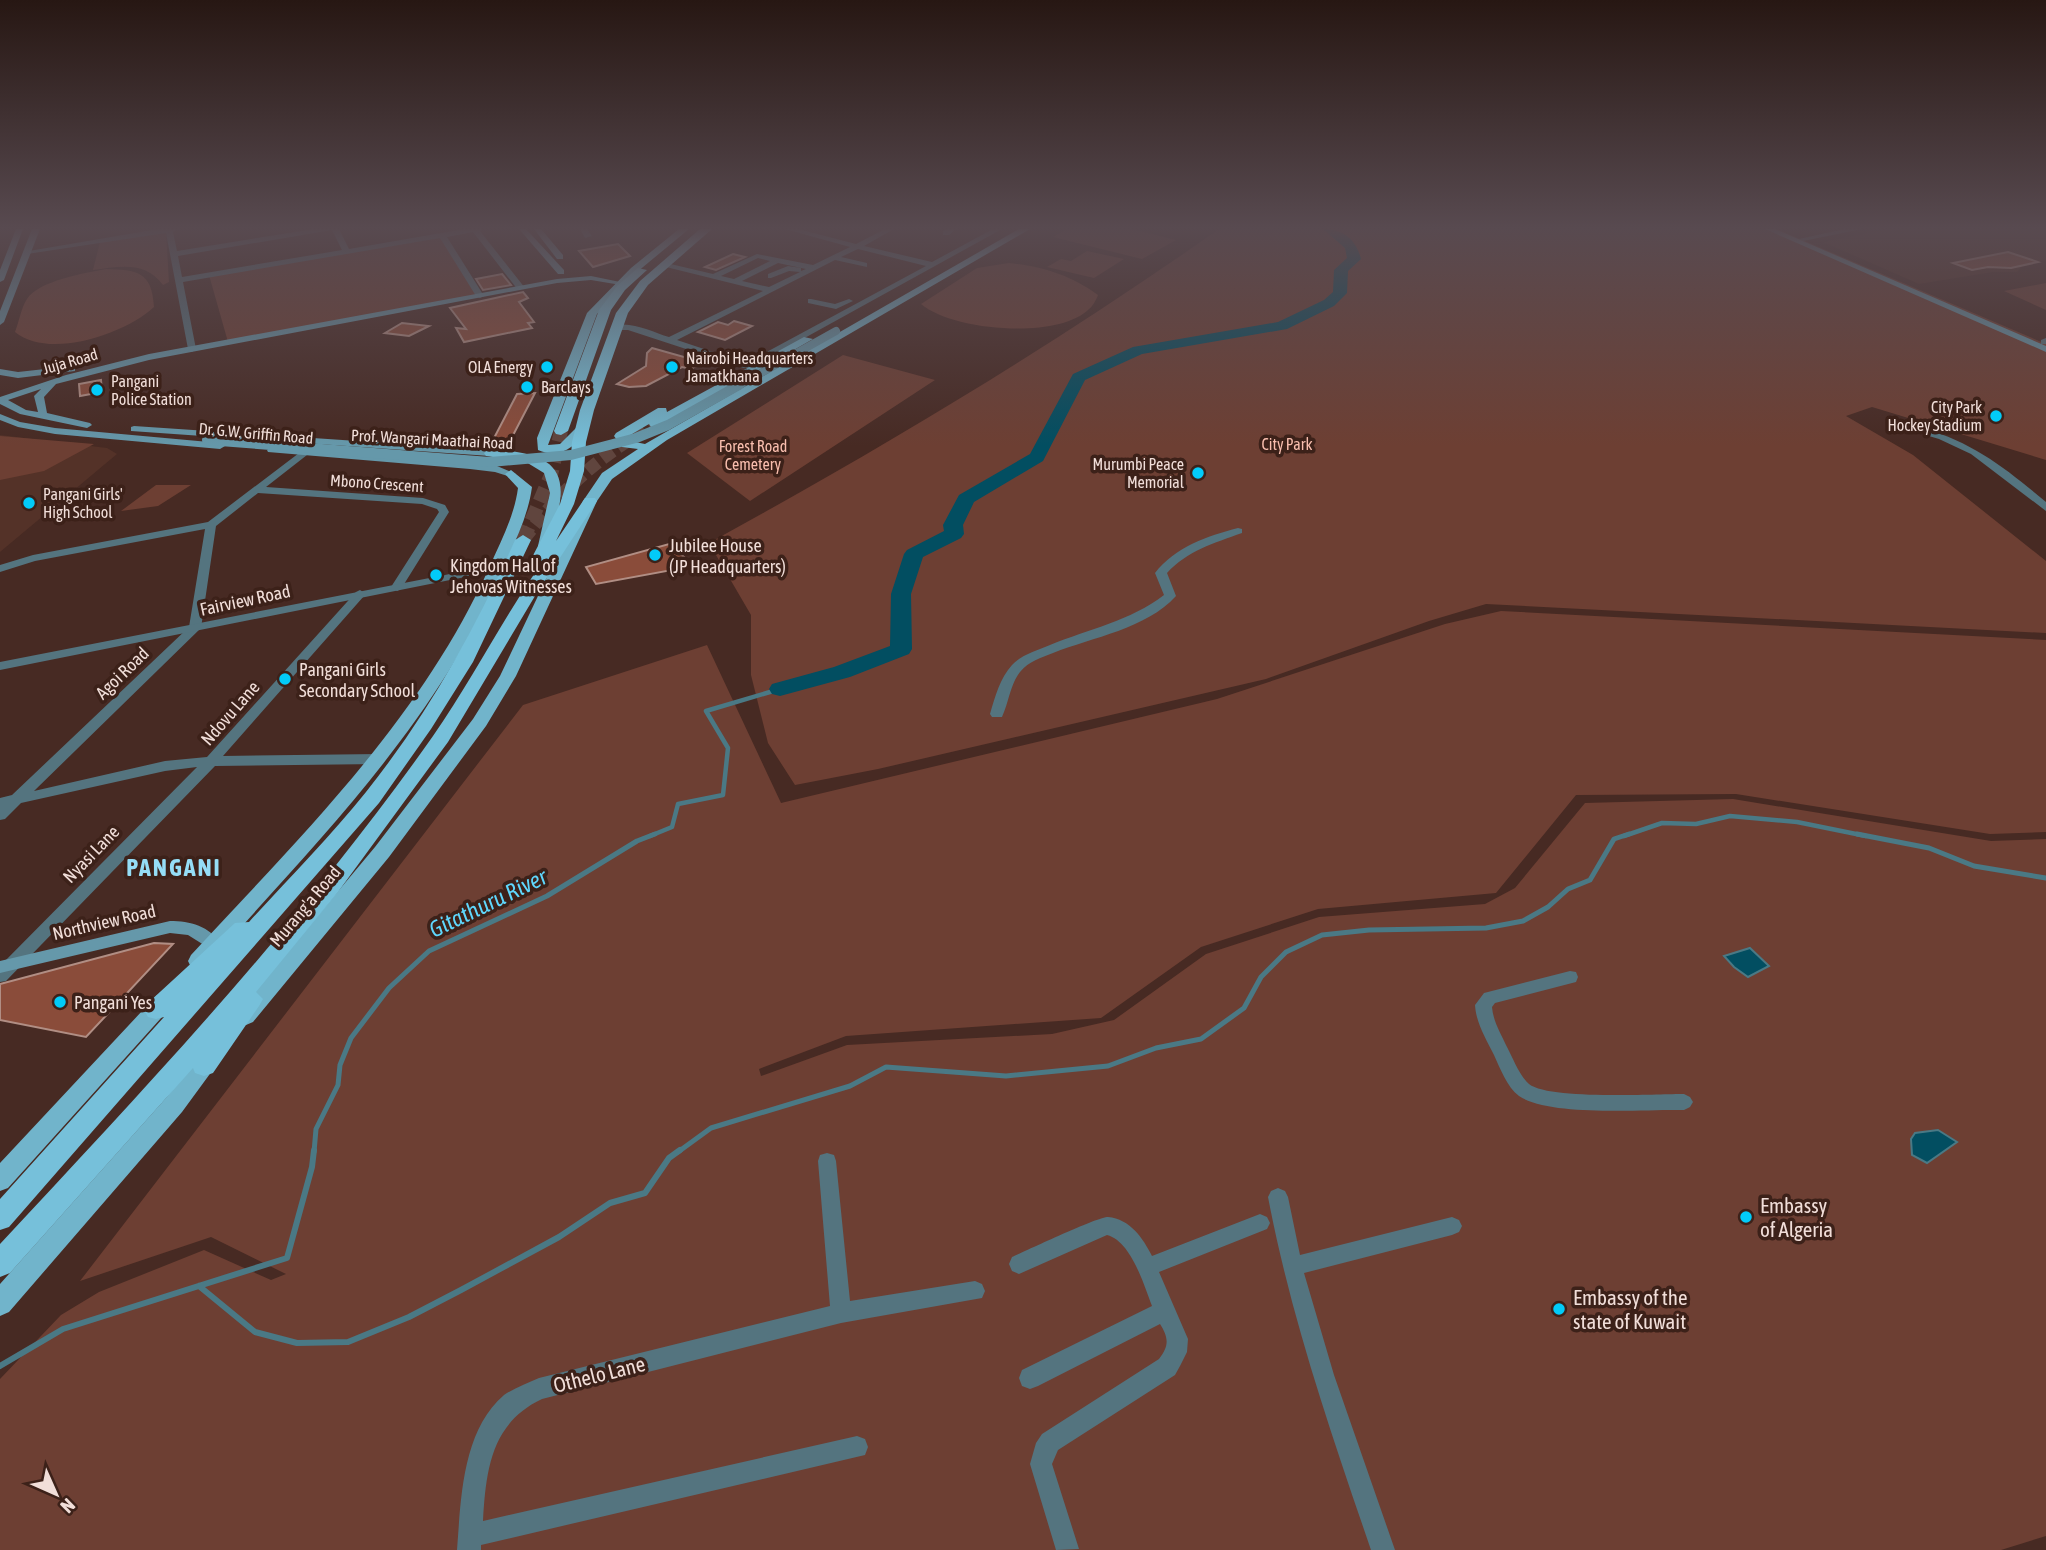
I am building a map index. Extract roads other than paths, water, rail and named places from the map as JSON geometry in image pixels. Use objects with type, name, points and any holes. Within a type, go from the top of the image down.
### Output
[{"type":"highway","points":[[561,431],[610,301]]},
{"type":"highway","name":"Murang'a Road","points":[[527,596],[531,576],[573,487],[582,430],[615,327],[630,301]]},
{"type":"highway","name":"Murang'a Road","points":[[0,1264],[171,1077],[331,887],[441,738],[527,596],[590,501]]},
{"type":"highway","name":"Murang'a Road","points":[[0,1218],[372,798],[456,677],[491,611],[523,540]]},
{"type":"highway","points":[[204,1066],[331,887]]},
{"type":"highway","points":[[156,1010],[207,960],[289,892]]},
{"type":"main road","points":[[0,322],[8,301]]},
{"type":"main road","name":"Juja Road","points":[[0,398],[93,366],[451,301]]},
{"type":"main road","points":[[582,430],[569,445],[559,450],[542,447],[543,438],[592,313],[604,301]]},
{"type":"main road","points":[[655,424],[879,301]]},
{"type":"main road","points":[[836,331],[883,301]]},
{"type":"main road","points":[[590,501],[607,476],[663,437],[896,301]]},
{"type":"main road","points":[[1944,301],[2045,344]]},
{"type":"main road","points":[[836,331],[884,309]]},
{"type":"main road","name":"Prof. Wangari Maathai Road","points":[[206,440],[490,462],[571,456],[661,428],[836,331]]},
{"type":"main road","name":"Juja Road","points":[[0,398],[149,357]]},
{"type":"main road","points":[[0,373],[34,374],[93,366]]},
{"type":"main road","points":[[663,437],[634,445],[626,444],[620,436],[747,366]]},
{"type":"main road","points":[[49,418],[43,414],[39,396],[69,377]]},
{"type":"main road","name":"Dr. G.W. Griffin Road","points":[[0,398],[23,412],[49,418],[206,440]]},
{"type":"main road","name":"Dr. G.W. Griffin Road","points":[[0,417],[18,424],[110,436],[470,466],[497,469],[511,474]]},
{"type":"main road","points":[[0,424],[18,424]]},
{"type":"main road","name":"Dr. G.W. Griffin Road","points":[[122,428],[489,453]]},
{"type":"main road","points":[[110,436],[206,440]]},
{"type":"main road","points":[[470,466],[486,462],[489,453],[523,447],[543,438]]},
{"type":"main road","name":"Murang'a Road","points":[[489,453],[519,456],[533,461],[555,477],[558,489],[546,528],[545,546]]},
{"type":"main road","points":[[0,1180],[156,1010],[379,759],[447,662],[496,568],[526,494],[525,487],[511,474]]},
{"type":"main road","name":"Murang'a Road","points":[[0,1303],[174,1105],[382,852],[480,722],[508,676],[590,501]]},
{"type":"main road","name":"Northview Road","points":[[7,965],[170,927],[194,930],[212,944]]},
{"type":"street","points":[[183,301],[192,349]]},
{"type":"street","points":[[669,341],[748,301]]},
{"type":"street","points":[[812,301],[848,310]]},
{"type":"street","points":[[836,307],[848,301]]},
{"type":"street","points":[[615,327],[629,327],[747,366],[864,301]]},
{"type":"street","points":[[1925,432],[1968,446],[2045,506]]},
{"type":"street","points":[[0,569],[33,558],[211,525],[303,453]]},
{"type":"street","name":"Mbono Crescent","points":[[257,490],[423,502],[441,507],[444,512],[397,587]]},
{"type":"street","points":[[195,628],[211,525]]},
{"type":"street","points":[[997,714],[1002,691],[1022,662],[1060,645],[1114,627],[1159,606],[1170,596],[1161,573],[1172,559],[1202,543],[1238,531]]},
{"type":"street","name":"Fairview Road","points":[[0,666],[496,568]]},
{"type":"street","name":"Ndovu Lane","points":[[211,761],[360,594]]},
{"type":"street","name":"Agoi Road","points":[[0,815],[195,628]]},
{"type":"street","points":[[0,803],[136,771],[211,761],[379,759]]},
{"type":"street","name":"Nyasi Lane","points":[[0,976],[7,965],[211,761]]},
{"type":"street","points":[[1570,977],[1490,998],[1483,1005],[1484,1017],[1524,1090],[1541,1099],[1574,1102],[1685,1102]]},
{"type":"street","points":[[827,1161],[841,1313]]},
{"type":"street","points":[[1278,1197],[1292,1267],[1326,1384],[1383,1550]]},
{"type":"street","points":[[1145,1268],[1260,1223]]},
{"type":"street","points":[[1019,1264],[1106,1226],[1116,1226],[1133,1239],[1164,1311],[1179,1337],[1178,1353],[1167,1367],[1050,1442],[1044,1451],[1041,1464],[1067,1549]]},
{"type":"street","points":[[1292,1267],[1452,1226]]},
{"type":"street","name":"Othelo Lane","points":[[469,1543],[476,1477],[484,1448],[498,1420],[511,1404],[539,1390],[841,1313],[975,1292]]},
{"type":"street","points":[[1030,1378],[1164,1311]]},
{"type":"street","points":[[469,1543],[858,1447]]},
{"type":"water","points":[[1750,948],[1769,966],[1748,977],[1724,956]]},
{"type":"water","points":[[1938,1130],[1957,1142],[1927,1163],[1912,1155],[1911,1139],[1915,1133]]},
{"type":"waterway","points":[[780,689],[842,672],[901,649],[901,594],[914,554],[954,534],[953,525],[966,499],[1037,457],[1079,377],[1138,350],[1282,326],[1331,301]]},
{"type":"waterway","name":"Gitathuru River","points":[[653,835],[672,827],[678,804],[723,795],[728,748],[706,711],[780,689]]},
{"type":"waterway","points":[[1624,836],[1662,823],[1696,824],[1730,816],[1797,822],[1866,836]]},
{"type":"waterway","points":[[678,1152],[711,1128],[850,1086],[886,1067],[1006,1076],[1108,1066],[1156,1048],[1201,1039],[1244,1008],[1261,977],[1286,952],[1322,935],[1369,930],[1486,928],[1523,921],[1548,907],[1568,889],[1590,880],[1614,839],[1629,834]]},
{"type":"waterway","points":[[1857,834],[1929,848],[1974,866],[2046,878]]},
{"type":"waterway","name":"Gitathuru River","points":[[314,1152],[316,1129],[338,1085],[340,1065],[351,1038],[389,988],[429,951],[547,896],[637,841],[653,835]]},
{"type":"waterway","name":"Gitathuru River","points":[[0,1366],[63,1329],[287,1258],[312,1167],[314,1150]]},
{"type":"waterway","points":[[199,1286],[255,1332],[297,1343],[348,1342],[409,1317],[461,1290],[559,1237],[610,1203],[645,1193],[669,1158],[680,1150]]},
{"type":"tunnel","points":[[523,540],[567,489],[616,448],[655,424]]},
{"type":"tunnel","points":[[523,540],[551,475],[561,431]]},
{"type":"place","name":"OLA Energy","points":[[547,367]]},
{"type":"place","name":"Nairobi Headquarters Jamatkhana","points":[[672,367]]},
{"type":"place","name":"Barclays","points":[[527,387]]},
{"type":"place","name":"Pangani Police Station","points":[[97,390]]},
{"type":"place","name":"City Park Hockey Stadium","points":[[1996,416]]},
{"type":"place","name":"Murumbi Peace Memorial","points":[[1198,473]]},
{"type":"place","name":"Pangani Girls' High School","points":[[29,503]]},
{"type":"place","name":"Jubilee House (JP Headquarters)","points":[[655,555]]},
{"type":"place","name":"Kingdom Hall of Jehovas Witnesses","points":[[436,575]]},
{"type":"place","name":"Pangani Girls Secondary School","points":[[285,679]]},
{"type":"place","name":"Pangani Yes","points":[[60,1002]]},
{"type":"place","name":"Embassy of Algeria","points":[[1746,1217]]},
{"type":"place","name":"Embassy of the state of Kuwait","points":[[1559,1309]]},
{"type":"district","name":"PANGANI","points":[[174,867]]},
{"type":"park label","name":"City Park","points":[[1287,444]]},
{"type":"park label","name":"Forest Road Cemetery","points":[[753,455]]}]
